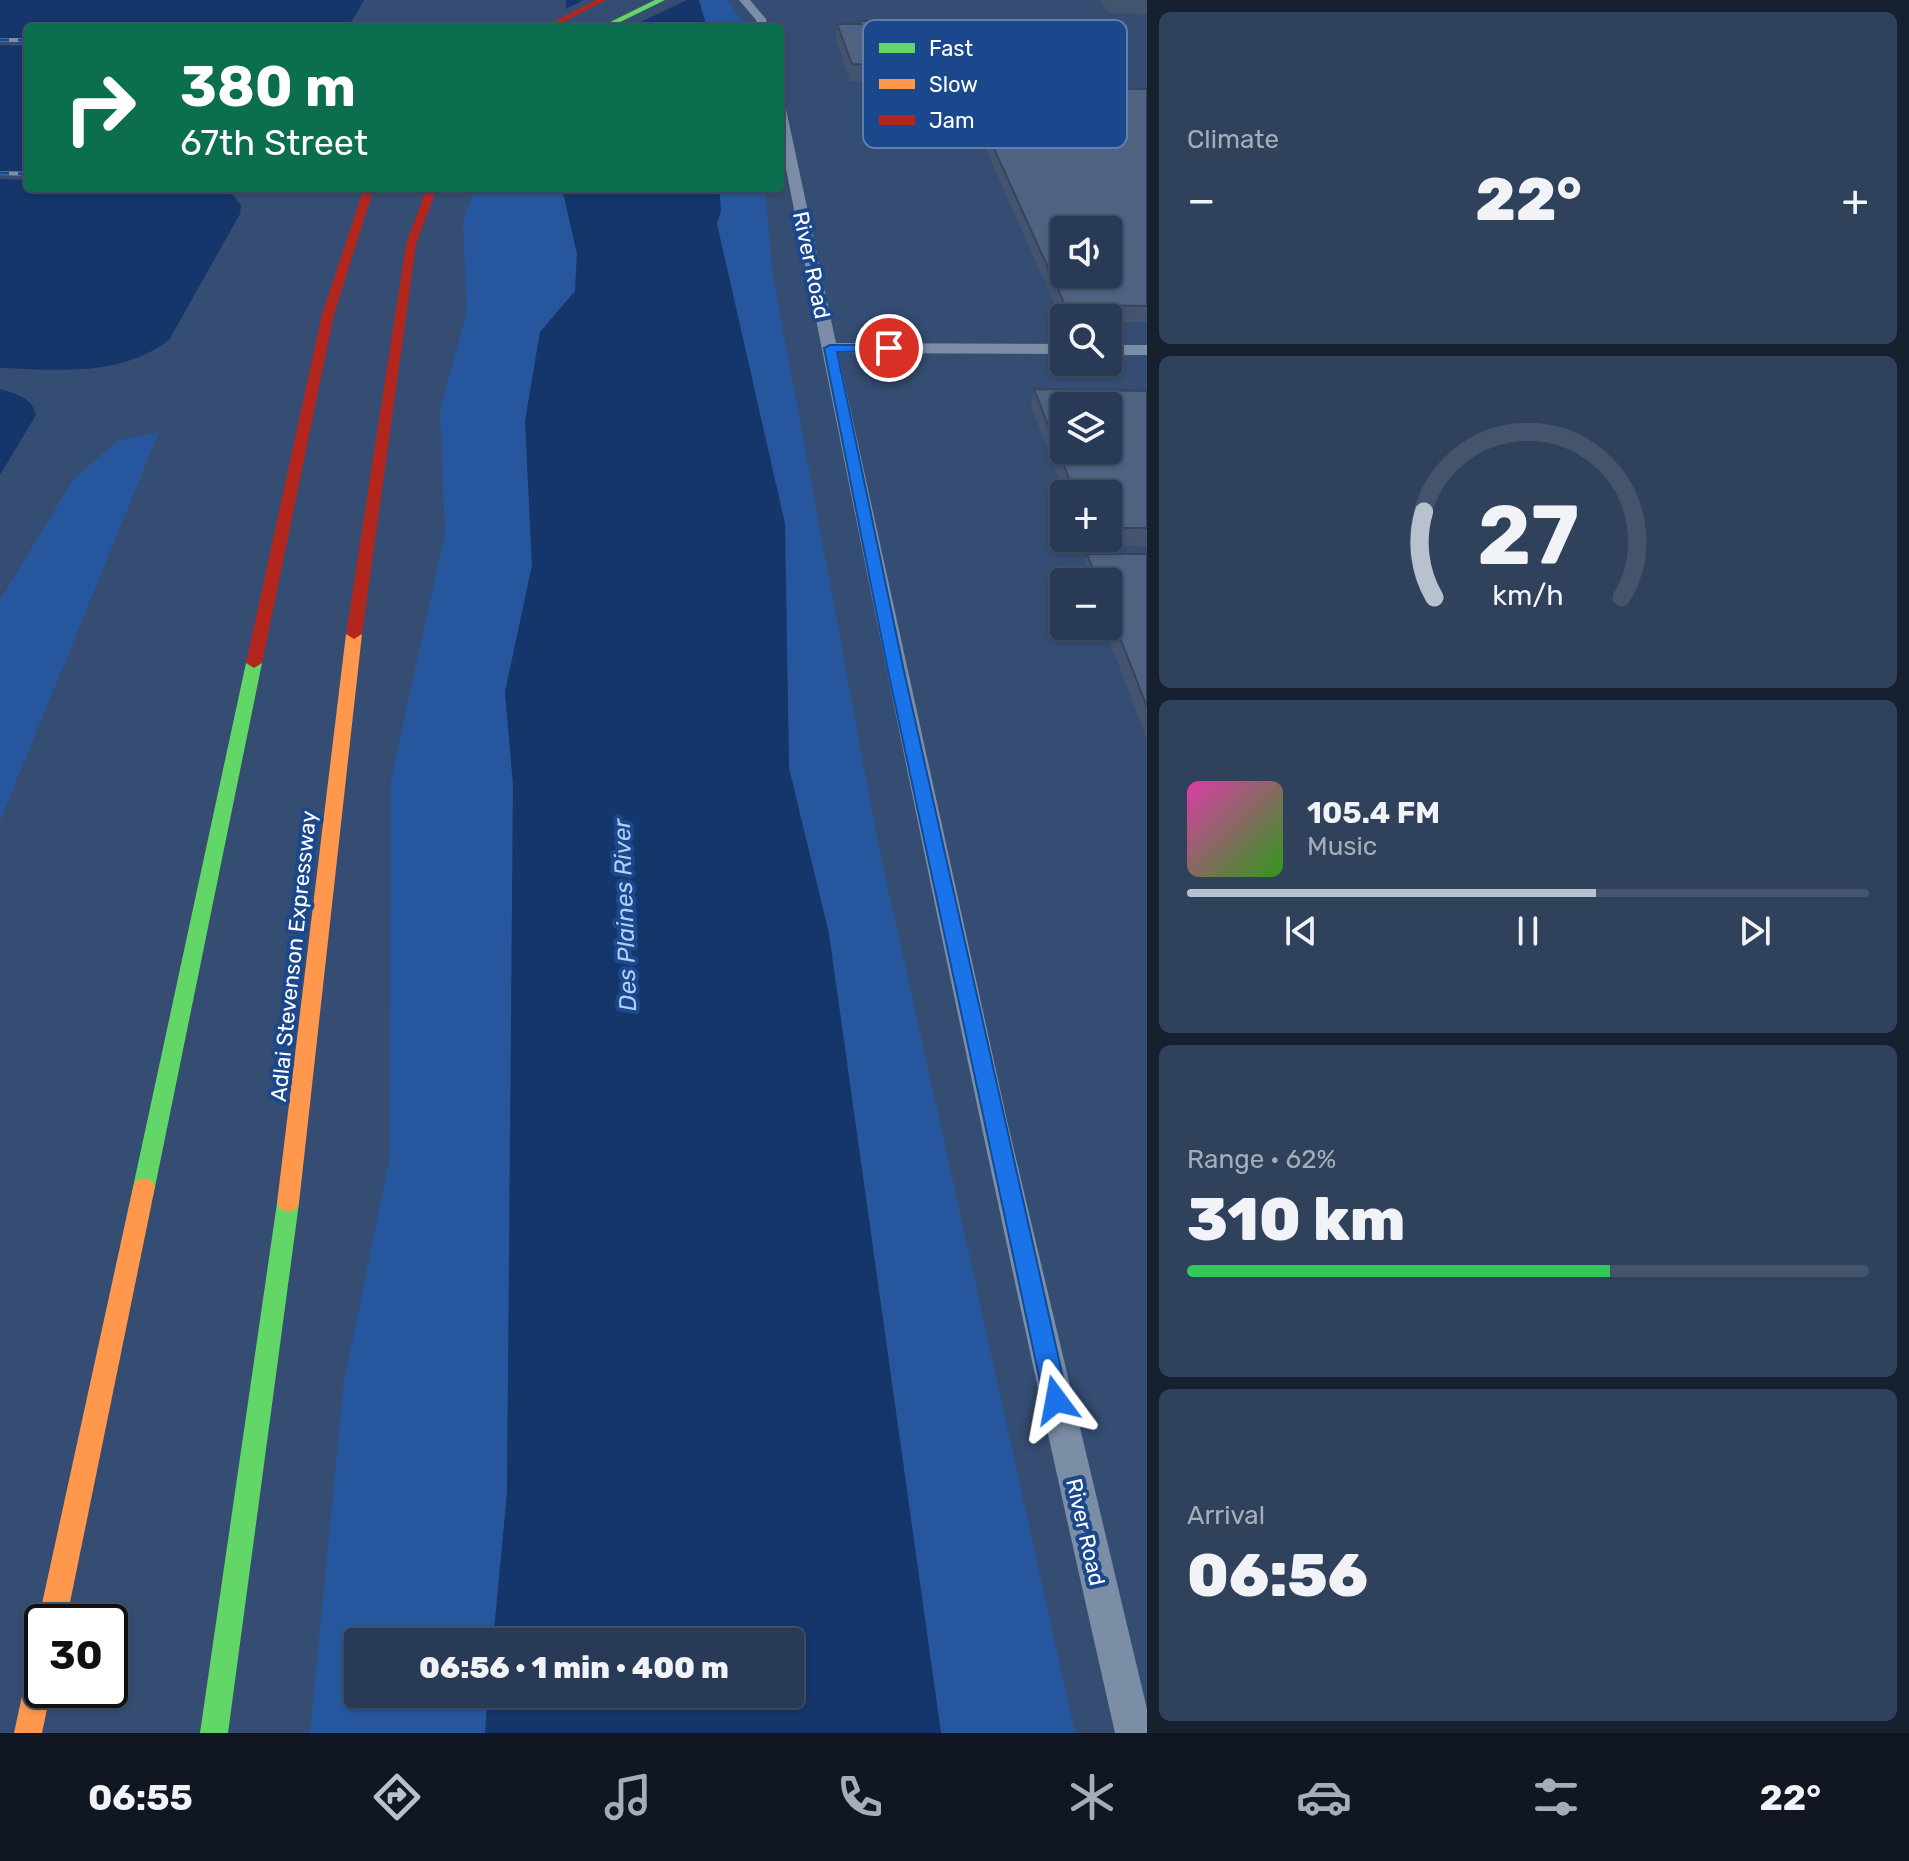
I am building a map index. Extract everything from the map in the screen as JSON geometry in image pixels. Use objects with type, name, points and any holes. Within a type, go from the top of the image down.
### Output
[{"type":"highway","points":[[553,24],[602,0]]},
{"type":"highway","points":[[610,24],[661,0]]},
{"type":"highway","points":[[56,1604],[328,314],[368,192]]},
{"type":"highway","name":"Adlai Stevenson Expressway","points":[[214,1733],[297,1140],[347,684],[411,244],[430,192]]},
{"type":"highway","points":[[28,1733],[33,1708]]},
{"type":"street","points":[[744,0],[762,24]]},
{"type":"street","name":"River Road","points":[[784,128],[896,671],[1073,1479],[1134,1733]]},
{"type":"street","points":[[830,348],[1050,349]]},
{"type":"street","points":[[1122,350],[1147,350]]},
{"type":"shaded area","points":[[699,0],[728,0],[742,24],[706,24]]},
{"type":"shaded area","points":[[474,192],[563,192],[577,254],[575,291],[540,332],[525,421],[532,565],[505,692],[513,784],[507,1493],[494,1628],[344,1628],[344,1708],[487,1708],[485,1733],[310,1733],[344,1382],[390,1157],[391,779],[445,533],[440,410],[467,311],[463,220]]},
{"type":"shaded area","points":[[719,192],[765,192],[772,270],[878,843],[1075,1733],[941,1733],[829,934],[789,768],[785,524],[717,224],[721,210]]},
{"type":"shaded area","points":[[159,432],[0,821],[0,600],[73,480],[117,441]]},
{"type":"water","points":[[0,0],[364,0],[350,24],[24,24],[24,39],[0,38]]},
{"type":"water","points":[[566,0],[699,0],[706,24],[564,24]]},
{"type":"water","points":[[0,45],[24,46],[24,171],[0,171]]},
{"type":"water","points":[[0,179],[24,180],[24,192],[223,192],[233,195],[241,205],[240,214],[169,340],[150,352],[110,366],[66,370],[0,368]]},
{"type":"water","name":"Des Plaines River","points":[[563,192],[719,192],[721,210],[717,224],[785,524],[789,768],[829,934],[941,1733],[485,1733],[487,1708],[804,1708],[804,1628],[494,1628],[507,1493],[513,784],[505,692],[532,565],[525,421],[540,332],[575,291],[577,254]]},
{"type":"water","points":[[0,389],[27,400],[36,415],[0,475]]},
{"type":"pier","points":[[584,0],[687,0],[636,24],[560,24],[561,11]]},
{"type":"building","points":[[860,21],[863,21],[863,64],[852,64],[837,24],[861,24]]},
{"type":"building","points":[[1127,89],[1147,89],[1147,306],[1065,304],[1057,288],[1122,288],[1122,216],[1050,216],[1050,272],[994,148],[1127,148]]},
{"type":"building","points":[[1034,389],[1147,391],[1147,528],[1122,528],[1122,480],[1070,480],[1063,464],[1122,464],[1122,392],[1050,392],[1050,430]]},
{"type":"building","points":[[1087,554],[1147,554],[1147,707],[1121,640],[1122,568],[1092,568]]},
{"type":"railway","points":[[0,40],[24,40]]},
{"type":"railway","points":[[0,173],[24,174]]},
{"type":"traffic: fast","points":[[610,24],[661,0]]},
{"type":"traffic: fast","points":[[144,1187],[254,663]]},
{"type":"traffic: fast","points":[[214,1733],[288,1203]]},
{"type":"traffic: slow","points":[[288,1203],[354,634]]},
{"type":"traffic: slow","points":[[56,1604],[144,1187]]},
{"type":"traffic: slow","points":[[28,1733],[33,1708]]},
{"type":"traffic: jam","points":[[553,24],[602,0]]},
{"type":"traffic: jam","points":[[254,663],[328,314],[368,192]]},
{"type":"traffic: jam","points":[[354,634],[411,244],[430,192]]},
{"type":"route","points":[[889,348],[830,348],[896,671],[1056,1400]]}]
